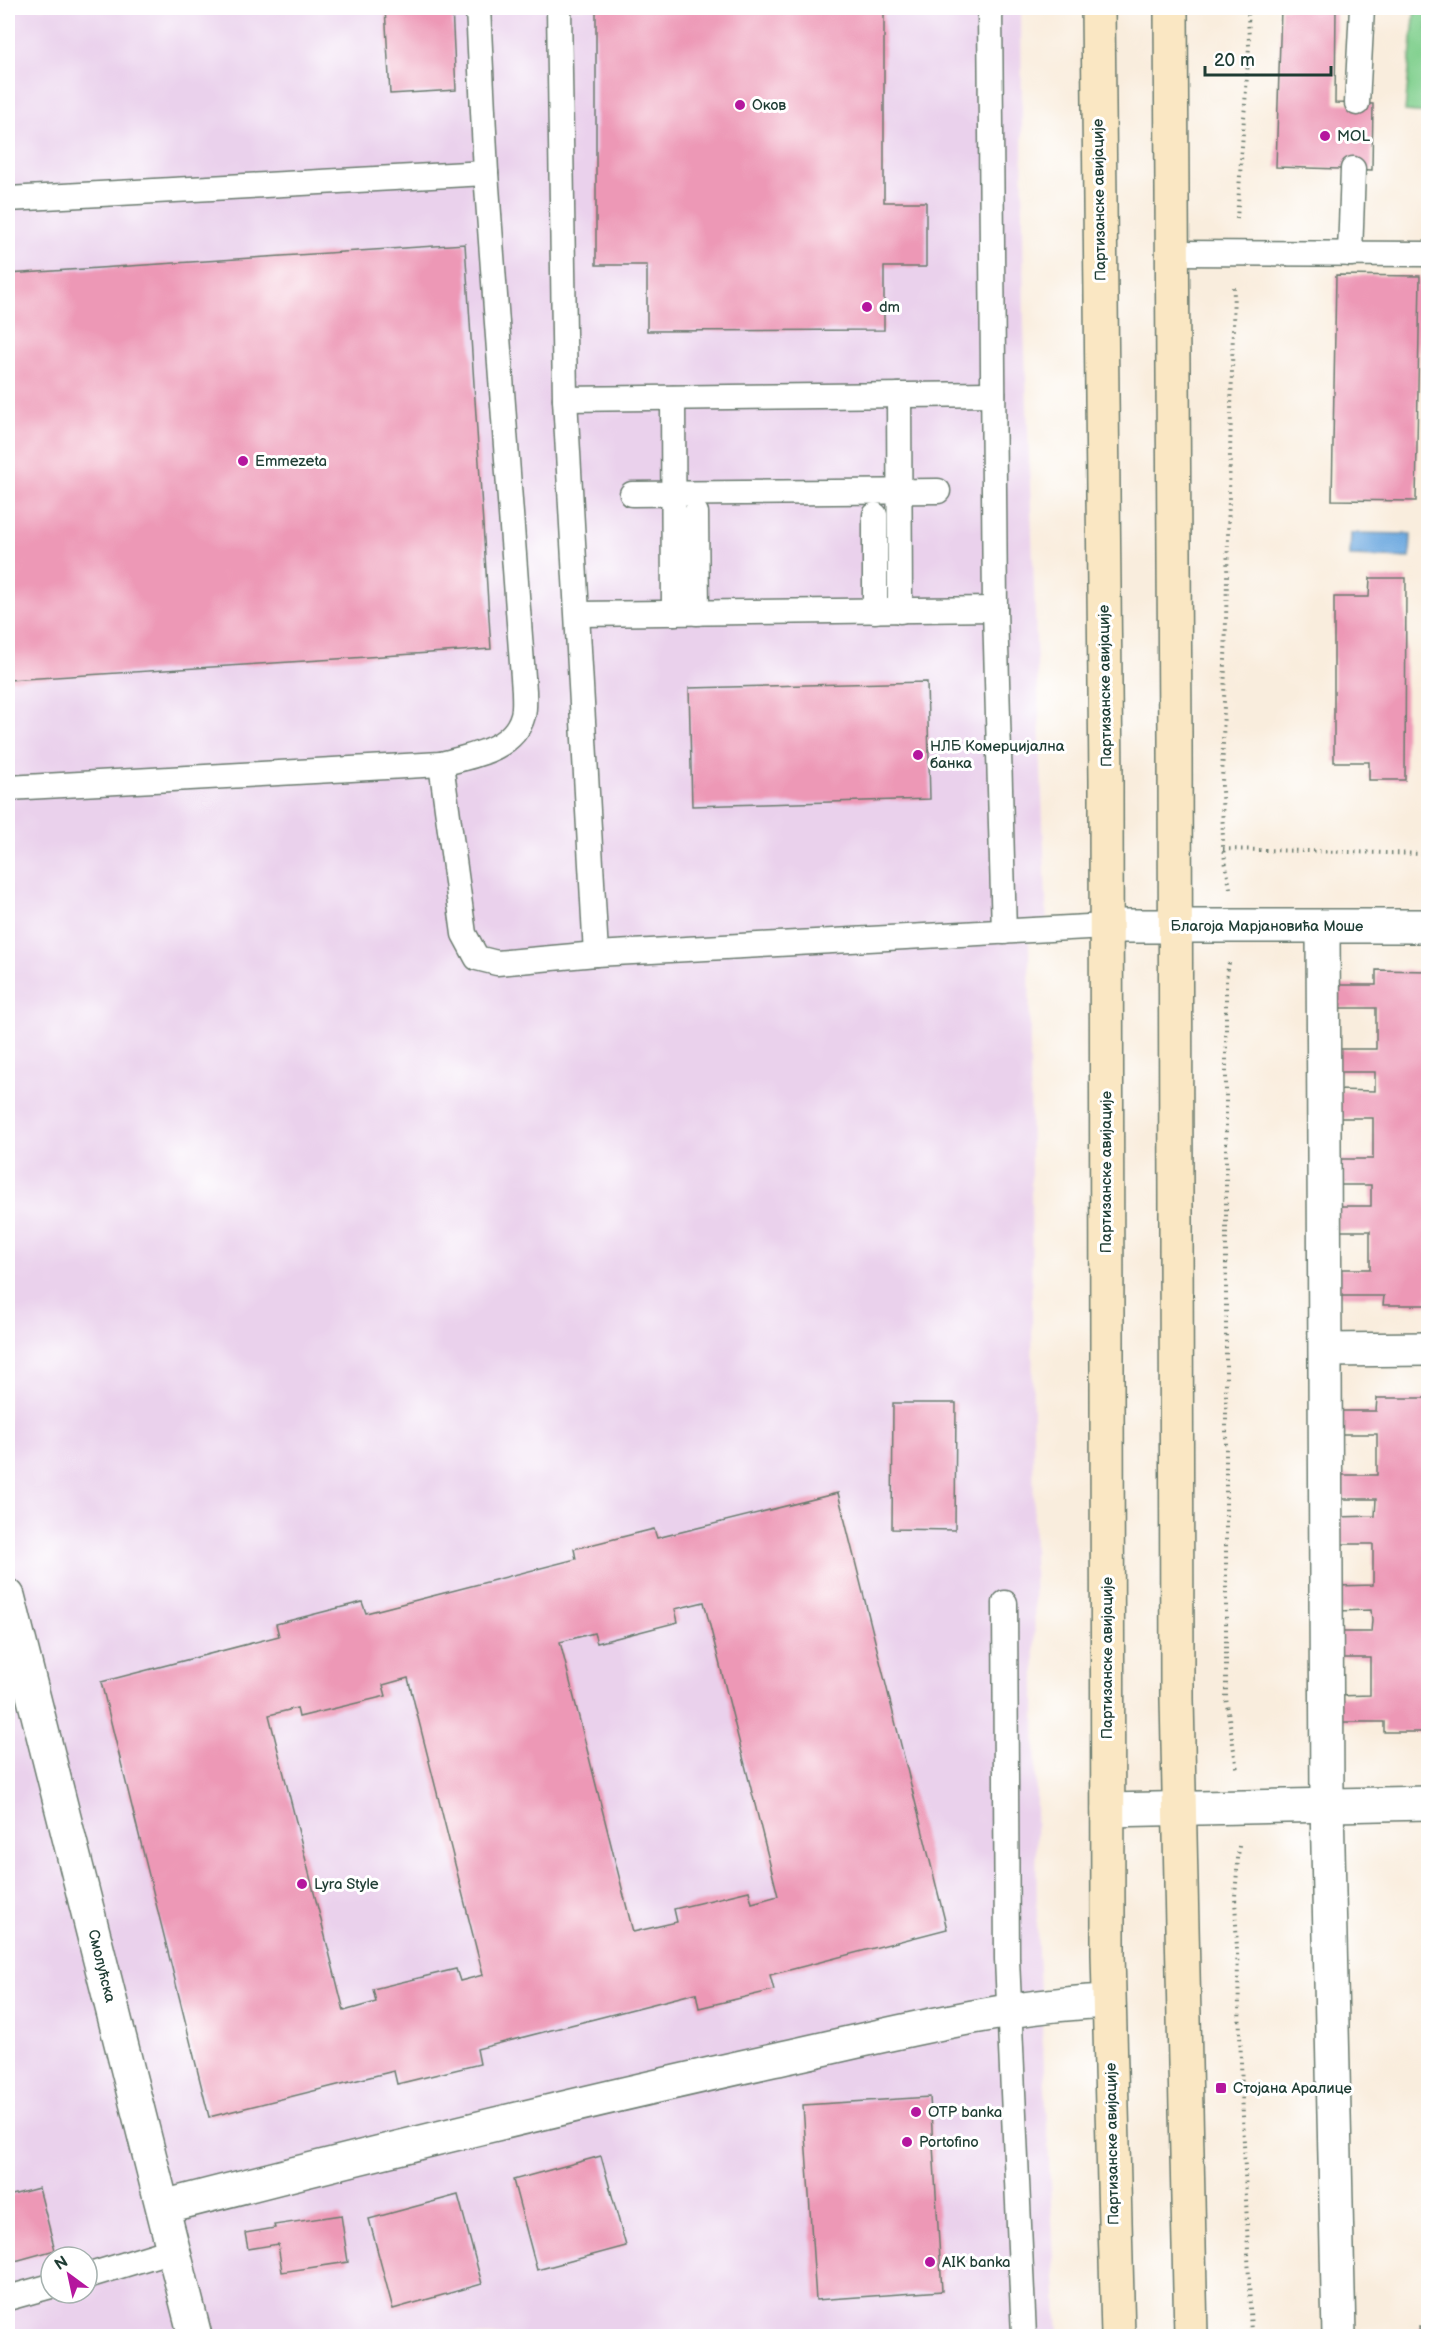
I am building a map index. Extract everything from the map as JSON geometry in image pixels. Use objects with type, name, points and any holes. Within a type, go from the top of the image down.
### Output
[{"type":"main road","name":"Партизанске авијације","points":[[1098,8],[1106,926],[1108,2001],[1118,2337]]},
{"type":"main road","points":[[1171,8],[1179,1807],[1191,2337]]},
{"type":"street","name":"Благоја Марјановића Моше","points":[[1106,926],[1428,926]]},
{"type":"street","points":[[1323,927],[1327,1804],[1339,2337]]},
{"type":"street","points":[[1326,1350],[1428,1349]]},
{"type":"street","name":"Смолућска","points":[[8,1596],[195,2337]]},
{"type":"street","points":[[1108,1809],[1428,1803]]},
{"type":"street","points":[[163,2207],[417,2143],[647,2089],[1010,2009],[1108,2001]]},
{"type":"lane","points":[[8,788],[441,764],[480,754],[512,737],[523,715],[524,691],[486,173],[478,8]]},
{"type":"lane","points":[[559,8],[565,399],[596,954]]},
{"type":"lane","points":[[990,8],[995,609],[1004,932]]},
{"type":"lane","points":[[1357,104],[1362,8]]},
{"type":"lane","points":[[1350,254],[1353,169]]},
{"type":"lane","points":[[8,199],[486,173]]},
{"type":"lane","points":[[1172,253],[1428,254]]},
{"type":"lane","points":[[565,399],[993,394]]},
{"type":"lane","points":[[899,395],[900,610]]},
{"type":"lane","points":[[673,398],[674,494],[685,613]]},
{"type":"lane","points":[[632,494],[938,491]]},
{"type":"lane","points":[[685,613],[696,513]]},
{"type":"lane","points":[[875,515],[875,611]]},
{"type":"lane","points":[[578,614],[995,609]]},
{"type":"lane","points":[[441,764],[464,934],[477,958],[498,963],[596,954],[1106,926]]},
{"type":"lane","points":[[1005,1603],[1010,2009],[1024,2337]]},
{"type":"lane","points":[[99,2272],[172,2250]]},
{"type":"lane","points":[[8,2298],[39,2289]]},
{"type":"path","points":[[1248,8],[1249,46],[1235,253],[1222,786],[1223,849],[1237,926],[1226,979],[1226,1698],[1242,1805],[1234,1896],[1251,2337]]},
{"type":"path","points":[[1223,849],[1428,854]]},
{"type":"shaded area","points":[[8,8],[1021,8],[1024,326],[1047,926],[1029,928],[1037,1931],[1058,2336],[8,2336]]},
{"type":"green space","points":[[1415,8],[1428,8],[1428,113],[1405,111]]},
{"type":"water","points":[[1351,533],[1411,534],[1410,558],[1350,556]]},
{"type":"building","points":[[385,8],[452,8],[456,90],[390,94]]},
{"type":"building","name":"Оков","points":[[596,8],[884,8],[884,202],[926,202],[926,267],[884,267],[884,330],[647,331],[647,265],[596,265]]},
{"type":"building","name":"MOL","points":[[1281,8],[1336,8],[1335,103],[1373,104],[1372,170],[1276,167]]},
{"type":"building","name":"Emmezeta","points":[[465,244],[491,649],[8,680],[8,274]]},
{"type":"building","points":[[1336,275],[1420,276],[1416,501],[1332,500]]},
{"type":"building","points":[[1370,578],[1406,578],[1405,780],[1369,780],[1369,762],[1334,762],[1334,597],[1369,597]]},
{"type":"building","points":[[927,682],[930,799],[692,806],[689,688]]},
{"type":"building","points":[[1376,970],[1428,971],[1428,1305],[1383,1305],[1384,1296],[1336,1296],[1337,1269],[1370,1269],[1370,1231],[1336,1231],[1337,1206],[1371,1206],[1371,1185],[1336,1185],[1336,1159],[1373,1159],[1373,1118],[1336,1118],[1336,1090],[1375,1091],[1375,1072],[1337,1072],[1337,1049],[1376,1049],[1376,1008],[1335,1008],[1335,985],[1376,985]]},
{"type":"building","points":[[1377,1398],[1428,1398],[1428,1732],[1384,1732],[1384,1722],[1337,1722],[1337,1696],[1370,1695],[1370,1658],[1337,1658],[1337,1632],[1371,1632],[1371,1610],[1336,1611],[1337,1586],[1373,1585],[1373,1544],[1336,1544],[1336,1517],[1375,1516],[1376,1499],[1337,1499],[1337,1475],[1377,1475],[1377,1434],[1335,1434],[1335,1411],[1376,1411]]},
{"type":"building","points":[[893,1403],[956,1403],[955,1530],[892,1529]]},
{"type":"building","points":[[838,1493],[947,1929],[770,1975],[774,1990],[699,2008],[696,1993],[477,2049],[480,2064],[397,2084],[394,2071],[209,2117],[101,1682],[279,1636],[276,1624],[362,1602],[366,1613],[576,1559],[574,1549],[654,1529],[657,1538]],"holes":[[[704,1602],[778,1896],[752,1903],[749,1891],[674,1909],[677,1922],[633,1932],[560,1642],[594,1633],[597,1643],[678,1622],[675,1609]],[[408,1678],[483,1975],[460,1981],[456,1969],[373,1989],[376,2002],[344,2011],[269,1715],[297,1708],[299,1717],[386,1696],[383,1685]]]},
{"type":"building","points":[[930,2097],[942,2291],[816,2300],[803,2105]]},
{"type":"building","points":[[601,2156],[626,2246],[537,2270],[513,2180]]},
{"type":"building","points":[[39,2188],[54,2245],[39,2245],[39,2254],[8,2263],[8,2196]]},
{"type":"building","points":[[458,2195],[482,2284],[393,2309],[369,2219]]},
{"type":"building","points":[[341,2215],[348,2262],[282,2272],[278,2244],[248,2249],[245,2233],[275,2228],[274,2225]]},
{"type":"building","points":[[1419,2327],[1428,2327],[1428,2336],[1420,2336]]},
{"type":"place","name":"Оков","points":[[740,105]]},
{"type":"place","name":"MOL","points":[[1325,136]]},
{"type":"place","name":"dm","points":[[867,307]]},
{"type":"place","name":"Emmezeta","points":[[243,461]]},
{"type":"place","name":"НЛБ Комерцијална банка","points":[[918,755]]},
{"type":"place","name":"Lyra Style","points":[[302,1884]]},
{"type":"place","name":"Стојана Аралице","points":[[1221,2088]]},
{"type":"place","name":"OTP banka","points":[[916,2112]]},
{"type":"place","name":"Portofino","points":[[907,2142]]},
{"type":"place","name":"AIK banka","points":[[930,2262]]}]
